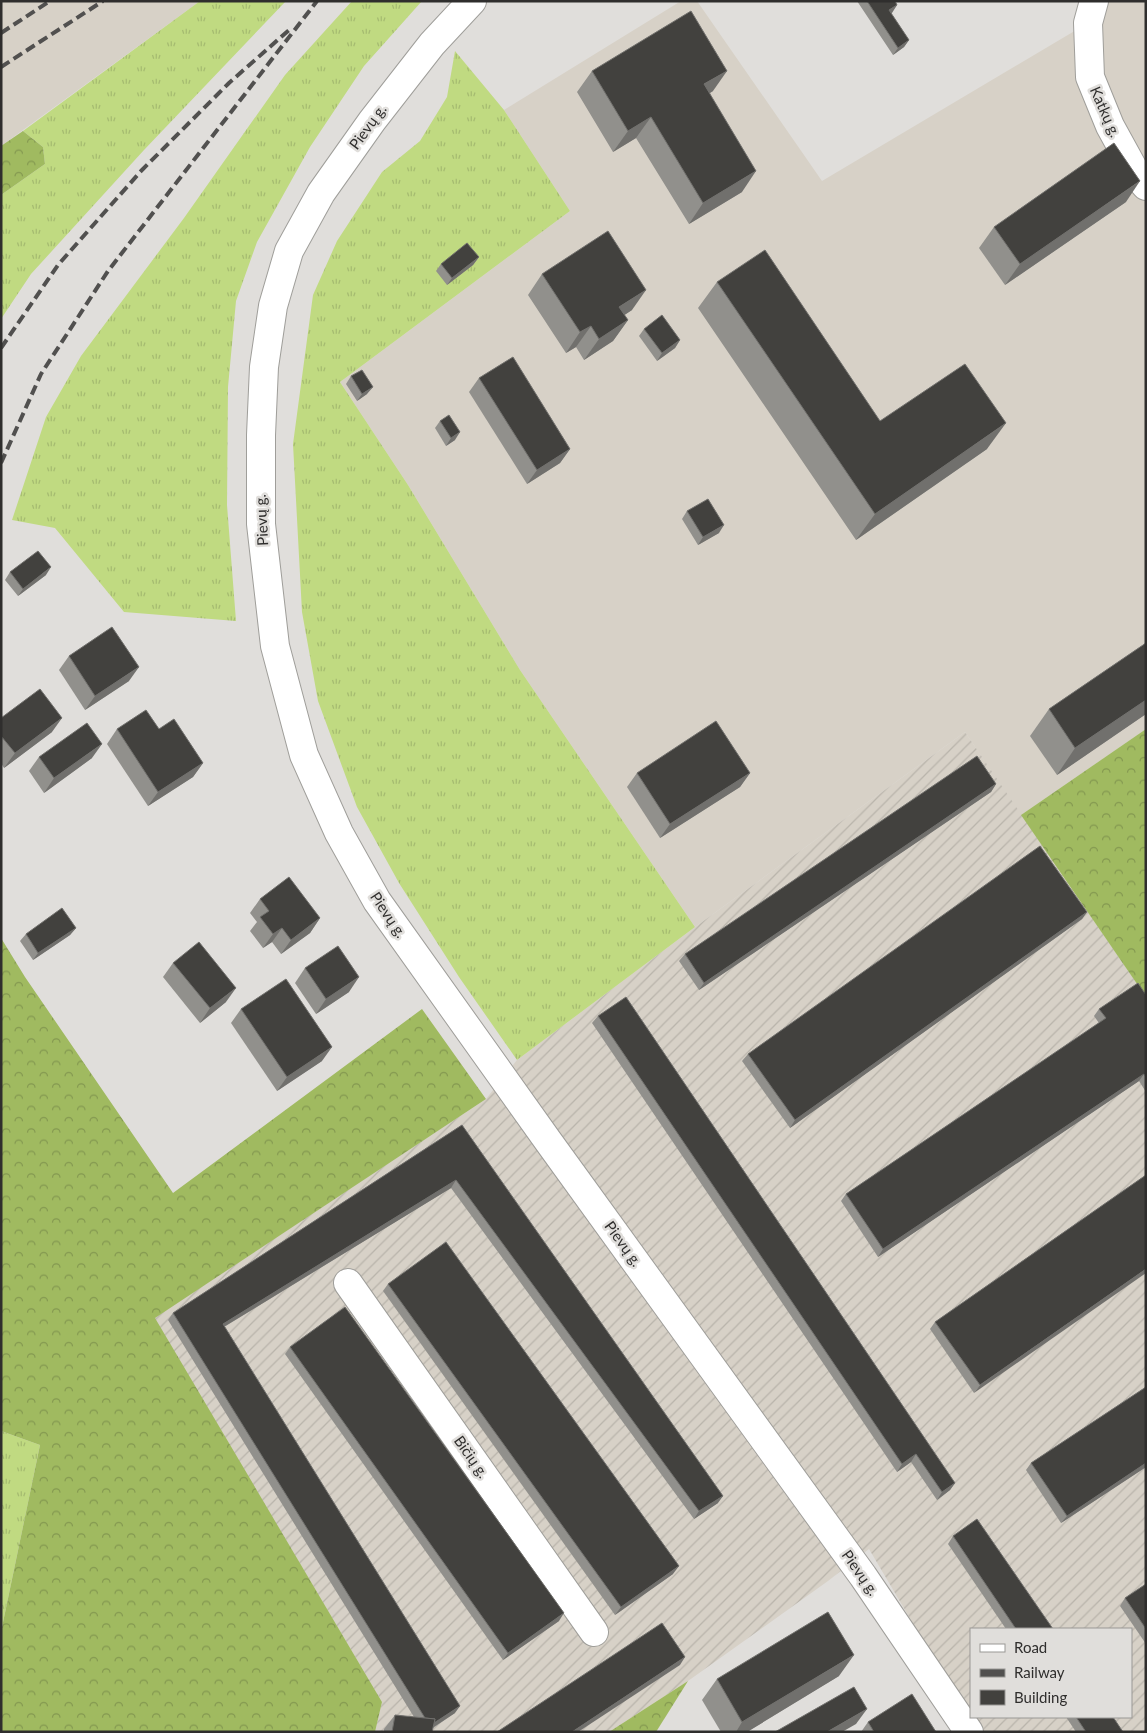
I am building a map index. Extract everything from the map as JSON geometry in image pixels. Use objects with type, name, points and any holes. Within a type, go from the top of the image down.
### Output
[{"type":"street","name":"Pievų g.","points":[[472,1],[426,52],[372,121],[321,193],[289,251],[272,306],[264,367],[261,435],[261,524],[275,646],[304,755],[339,833],[377,901],[863,1576],[969,1732]]},
{"type":"street","name":"Katkų g.","points":[[1094,1],[1088,23],[1090,77],[1110,126],[1138,177],[1146,186]]},
{"type":"street","name":"Bičių g.","points":[[348,1283],[594,1632]]},
{"type":"shaded area","points":[[1,1],[200,1],[1,146]]},
{"type":"shaded area","points":[[681,1],[697,1],[822,181],[1088,23],[1094,1],[1146,1],[1146,729],[1021,815],[965,732],[695,927],[520,670],[408,485],[340,382],[570,211],[504,110]]},
{"type":"shaded area","points":[[965,732],[1146,997],[1146,1732],[977,1732],[869,1549],[828,1581],[688,1681],[609,1732],[375,1732],[382,1702],[154,1318],[486,1099],[517,1060],[695,927]]},
{"type":"green space","points":[[200,1],[286,1],[144,150],[31,274],[1,319],[1,195],[45,164],[43,147],[23,131]]},
{"type":"green space","points":[[352,1],[422,1],[364,66],[310,147],[257,242],[236,301],[228,387],[227,505],[236,621],[124,612],[55,528],[12,520],[46,417],[81,356],[184,218],[285,75]]},
{"type":"green space","points":[[455,51],[504,110],[570,211],[340,382],[408,485],[520,670],[695,927],[517,1060],[459,977],[399,883],[357,807],[318,701],[302,612],[293,444],[313,295],[337,241],[382,172],[420,141],[447,97]]},
{"type":"green space","points":[[23,131],[43,147],[45,164],[1,195],[1,146]]},
{"type":"green space","points":[[1146,729],[1146,997],[1021,815]]},
{"type":"green space","points":[[1,938],[25,977],[173,1193],[422,1009],[486,1099],[155,1318],[382,1702],[375,1732],[1,1732],[1,1632],[40,1445],[1,1431]]},
{"type":"green space","points":[[1,1431],[40,1445],[1,1632]]},
{"type":"green space","points":[[688,1681],[656,1732],[609,1732]]},
{"type":"building","points":[[867,1],[895,1],[897,5],[889,10],[909,40],[898,48]]},
{"type":"building","points":[[691,11],[727,71],[704,84],[756,171],[703,203],[651,117],[628,131],[592,71]]},
{"type":"building","points":[[1114,143],[1140,181],[1020,264],[994,227]]},
{"type":"building","points":[[608,231],[646,290],[619,307],[628,320],[599,339],[591,326],[580,332],[542,274]]},
{"type":"building","points":[[467,243],[479,257],[452,278],[441,264]]},
{"type":"building","points":[[765,250],[880,421],[965,364],[1006,423],[875,514],[717,282]]},
{"type":"building","points":[[662,315],[680,340],[662,353],[644,329]]},
{"type":"building","points":[[513,357],[570,449],[537,470],[479,378]]},
{"type":"building","points":[[362,370],[373,387],[362,394],[351,376]]},
{"type":"building","points":[[449,415],[460,432],[451,438],[440,421]]},
{"type":"building","points":[[708,499],[724,525],[703,537],[687,511]]},
{"type":"building","points":[[38,551],[51,567],[23,589],[10,572]]},
{"type":"building","points":[[112,627],[139,667],[95,696],[69,656]]},
{"type":"building","points":[[1146,643],[1146,700],[1075,748],[1049,709]]},
{"type":"building","points":[[40,689],[62,718],[15,753],[1,736],[1,718]]},
{"type":"building","points":[[146,710],[159,729],[174,719],[203,763],[158,792],[117,729]]},
{"type":"building","points":[[716,721],[750,773],[670,824],[637,773]]},
{"type":"building","points":[[87,723],[102,744],[54,778],[39,757]]},
{"type":"building","points":[[977,756],[996,784],[704,983],[685,954]]},
{"type":"building","points":[[1040,846],[1087,912],[795,1120],[748,1054]]},
{"type":"building","points":[[289,877],[320,918],[291,940],[282,928],[273,934],[260,917],[269,911],[260,899]]},
{"type":"building","points":[[62,908],[76,928],[38,953],[26,934]]},
{"type":"building","points":[[199,942],[236,988],[210,1008],[173,963]]},
{"type":"building","points":[[338,946],[359,977],[326,999],[305,968]]},
{"type":"building","points":[[286,979],[332,1047],[287,1077],[241,1009]]},
{"type":"building","points":[[1138,983],[1146,995],[1146,1077],[1144,1074],[883,1249],[846,1194],[1106,1018],[1099,1009]]},
{"type":"building","points":[[626,997],[955,1483],[942,1492],[916,1454],[902,1464],[598,1016]]},
{"type":"building","points":[[462,1125],[723,1496],[699,1511],[456,1180],[223,1324],[460,1706],[434,1723],[435,1719],[425,1718],[173,1313]]},
{"type":"building","points":[[1146,1175],[1146,1269],[980,1385],[935,1322]]},
{"type":"building","points":[[446,1242],[679,1566],[621,1607],[388,1284]]},
{"type":"building","points":[[345,1307],[564,1613],[508,1653],[290,1347]]},
{"type":"building","points":[[1146,1387],[1146,1463],[1067,1516],[1031,1463]]},
{"type":"building","points":[[977,1519],[1052,1628],[1015,1628],[953,1536]]},
{"type":"building","points":[[1146,1584],[1146,1629],[1125,1598]]},
{"type":"building","points":[[828,1612],[854,1655],[742,1722],[717,1679]]},
{"type":"building","points":[[662,1623],[685,1657],[572,1732],[497,1732]]},
{"type":"building","points":[[854,1687],[867,1709],[827,1732],[775,1732]]},
{"type":"building","points":[[912,1694],[936,1732],[874,1732],[868,1722]]},
{"type":"building","points":[[395,1715],[435,1719],[432,1732],[392,1732]]},
{"type":"building","points":[[1077,1718],[1114,1718],[1123,1732],[1086,1732]]},
{"type":"railway","points":[[1,33],[50,1]]},
{"type":"railway","points":[[1,67],[103,1]]},
{"type":"railway","points":[[1,463],[41,374],[108,271],[317,1]]},
{"type":"railway","points":[[1,348],[58,265],[141,171],[229,83],[289,30]]}]
